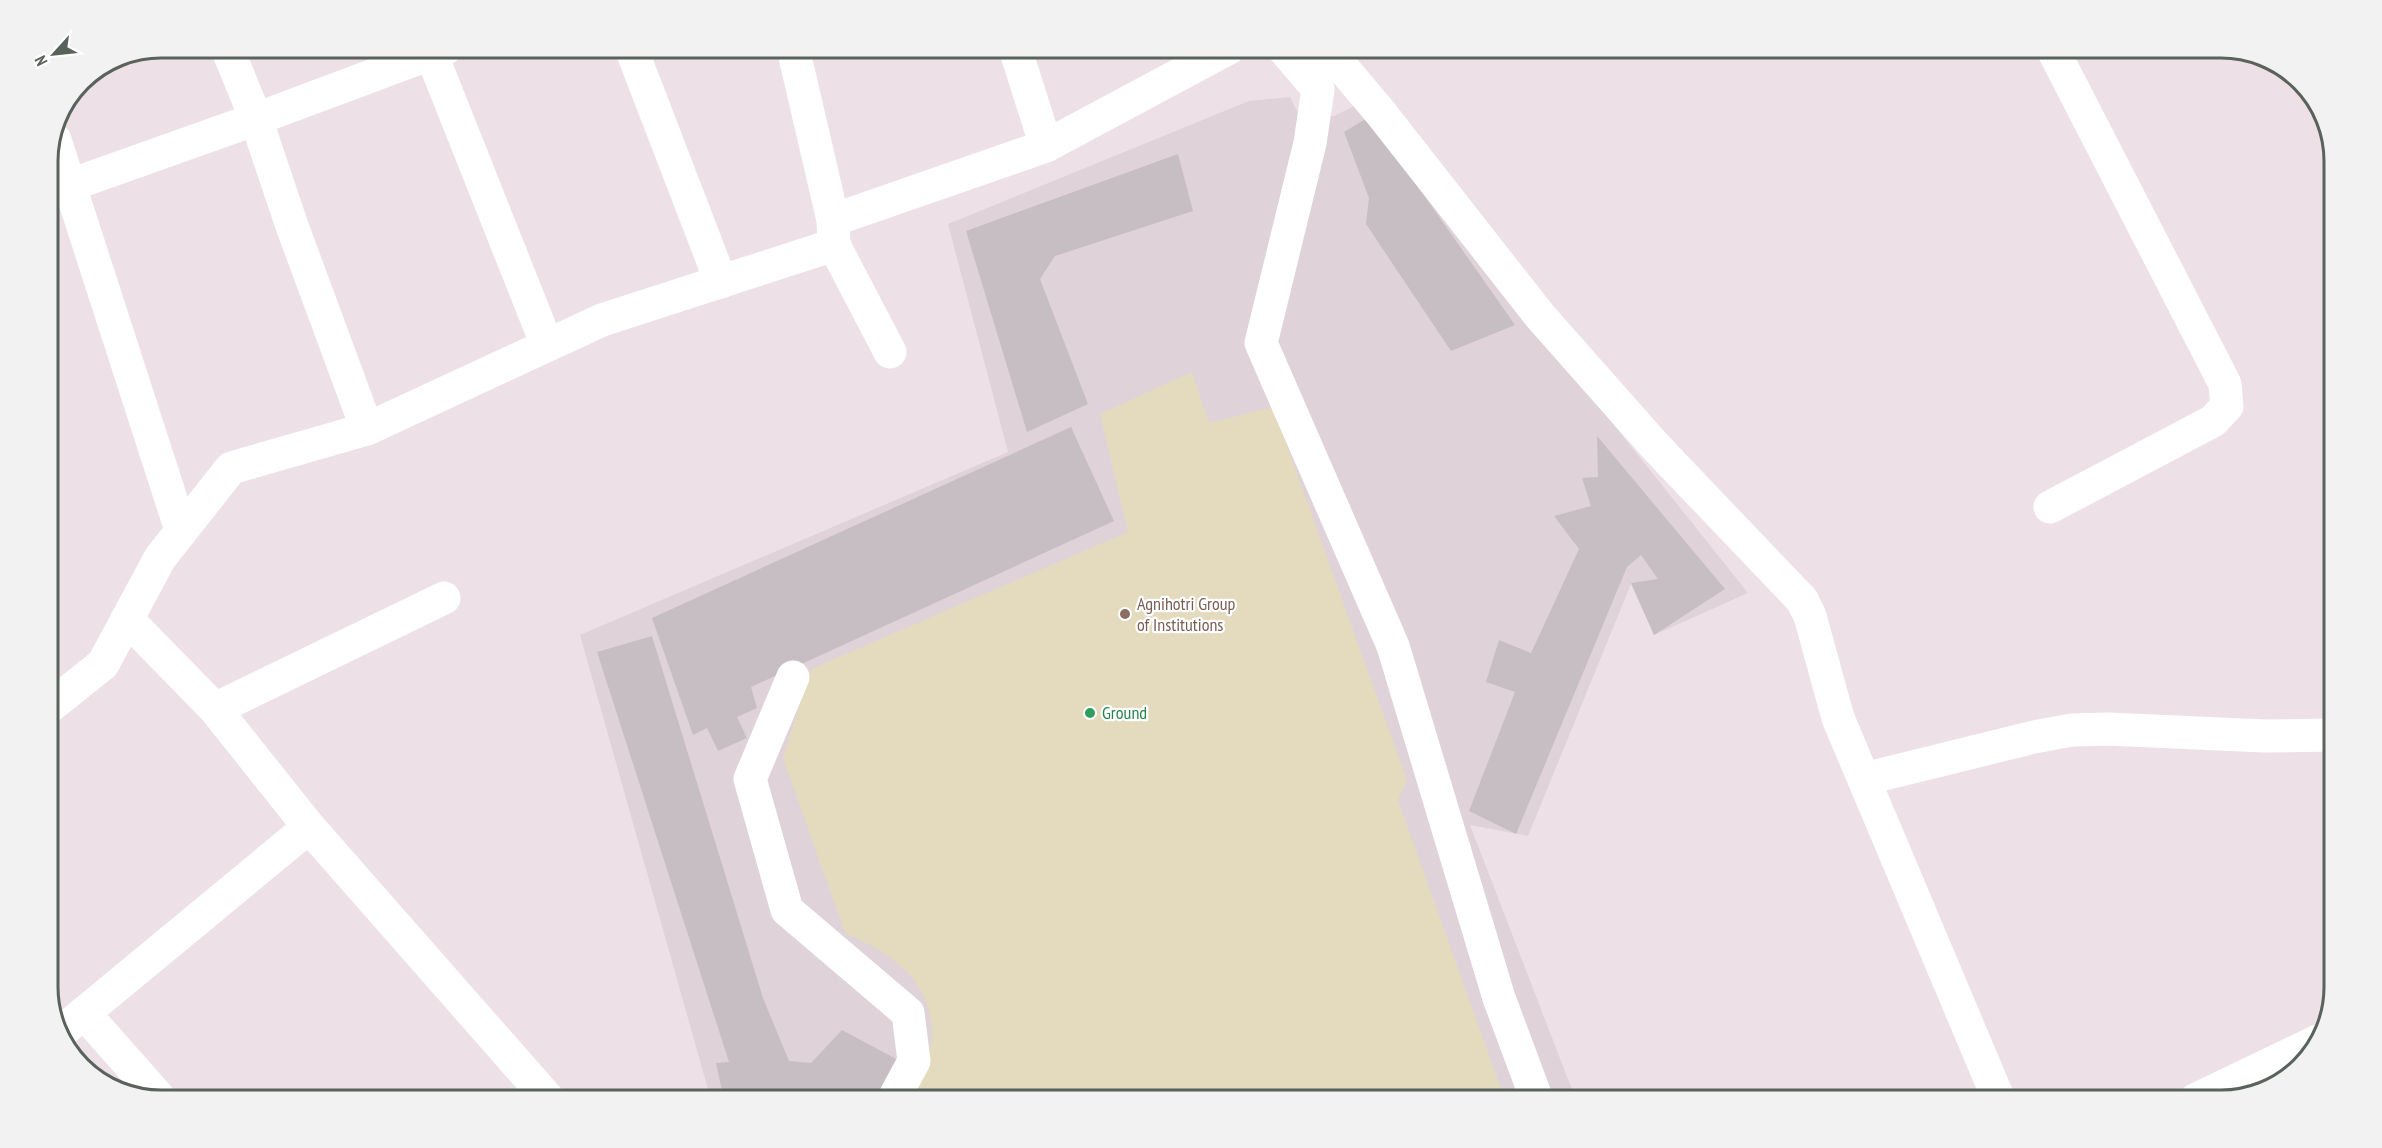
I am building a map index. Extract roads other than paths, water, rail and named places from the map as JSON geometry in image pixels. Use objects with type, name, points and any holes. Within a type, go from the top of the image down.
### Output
[{"type":"street","points":[[230,58],[256,119],[292,226],[367,429]]},
{"type":"street","points":[[182,530],[59,189],[256,119],[415,58]]},
{"type":"street","points":[[439,58],[547,345]]},
{"type":"street","points":[[635,58],[721,282]]},
{"type":"street","points":[[795,58],[833,232],[890,352]]},
{"type":"street","points":[[1018,58],[1046,146]]},
{"type":"street","points":[[59,699],[103,664],[160,558],[231,468],[367,429],[602,320],[721,282],[833,232],[1046,146],[1209,58]]},
{"type":"street","points":[[1292,58],[1318,89],[1310,143],[1261,343],[1393,646],[1499,998],[1532,1090]]},
{"type":"street","points":[[1334,58],[1380,112],[1540,316],[1655,446],[1802,600],[1810,616],[1832,700],[1995,1090]]},
{"type":"street","points":[[2050,507],[2213,421],[2227,406],[2225,384],[2057,58]]},
{"type":"street","points":[[215,709],[444,598]]},
{"type":"street","points":[[127,619],[215,709],[309,827],[540,1090]]},
{"type":"street","points":[[793,676],[750,779],[787,910],[908,1013],[914,1061],[899,1090]]},
{"type":"street","points":[[1864,778],[2034,736],[2072,730],[2107,729],[2265,736],[2324,735]]},
{"type":"street","points":[[148,1089],[72,1023],[309,827]]},
{"type":"street","points":[[2216,1090],[2302,1048]]},
{"type":"place","name":"Agnihotri Group of Institutions","points":[[1125,614]]},
{"type":"place","name":"Ground","points":[[1090,713]]}]
